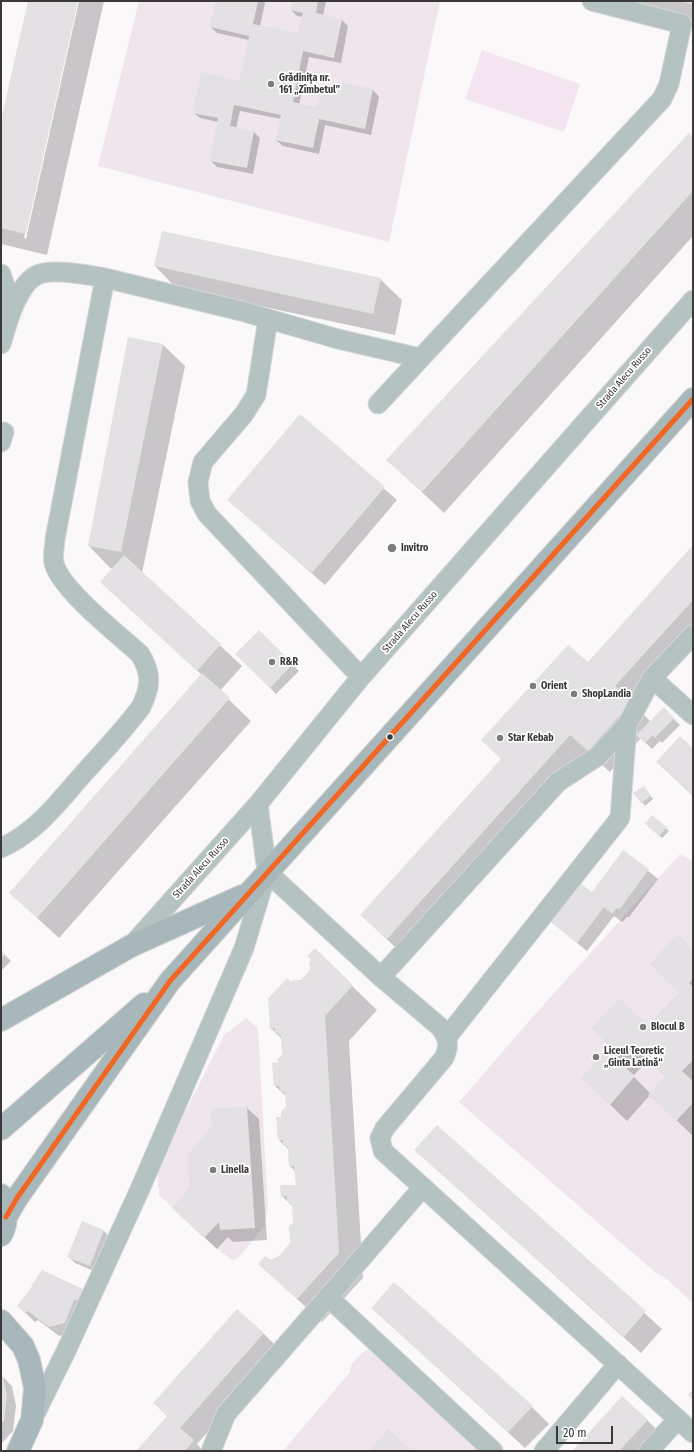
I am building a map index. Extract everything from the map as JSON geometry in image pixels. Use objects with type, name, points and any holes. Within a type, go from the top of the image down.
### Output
[{"type":"main road","points":[[4,1226],[18,1198],[170,981],[266,872],[693,399]]},
{"type":"main road","points":[[1,1020],[131,946],[248,893]]},
{"type":"main road","points":[[1,1129],[170,981]]},
{"type":"main road","points":[[1,1195],[5,1204],[4,1226]]},
{"type":"main road","points":[[2,1321],[23,1346],[29,1360],[35,1388],[32,1420],[18,1451]]},
{"type":"street","points":[[378,404],[662,99],[669,84],[682,24],[592,1]]},
{"type":"street","points":[[1,344],[10,312],[26,285],[38,275],[53,272],[105,278],[268,319],[345,341],[420,358]]},
{"type":"street","points":[[1,274],[10,312]]},
{"type":"street","points":[[1,848],[14,842],[34,828],[132,720],[148,693],[150,682],[147,666],[140,654],[71,591],[60,579],[54,562],[55,539],[105,278]]},
{"type":"street","name":"Strada Alecu Russo","points":[[131,946],[258,804],[361,677],[693,300]]},
{"type":"street","points":[[268,319],[256,395],[244,414],[203,462],[198,482],[200,501],[207,514],[361,677]]},
{"type":"street","points":[[381,977],[558,782],[598,756],[627,725],[652,678],[693,635]]},
{"type":"street","points":[[652,678],[693,715]]},
{"type":"street","points":[[447,1037],[620,818],[627,725]]},
{"type":"street","points":[[32,1420],[109,1258],[222,1003],[244,948],[266,872],[258,804]]},
{"type":"street","points":[[266,872],[381,977],[440,1027],[447,1037],[448,1048],[444,1058],[385,1128],[380,1138],[383,1151],[693,1433]]},
{"type":"street","points":[[212,1451],[226,1414],[423,1187]]},
{"type":"street","points":[[328,1297],[493,1451]]},
{"type":"street","points":[[544,1451],[618,1364]]},
{"type":"street","points":[[649,1451],[678,1419]]},
{"type":"shaded area","name":"Grădinița nr. 161 „Zîmbetul”","points":[[139,1],[440,1],[389,242],[98,166]]},
{"type":"shaded area","points":[[482,50],[580,84],[564,132],[465,99]]},
{"type":"shaded area","name":"Liceul Teoretic „Ginta Latină“","points":[[680,854],[693,861],[693,1304],[667,1279],[656,1273],[459,1102],[538,1011]]},
{"type":"shaded area","points":[[246,1018],[258,1028],[268,1208],[264,1227],[238,1258],[232,1260],[215,1247],[159,1195],[157,1168],[224,1035]]},
{"type":"shaded area","points":[[370,1349],[483,1451],[283,1451],[350,1372],[350,1366],[363,1352]]},
{"type":"building","points":[[28,1],[78,1],[26,234],[1,228],[1,120]]},
{"type":"building","points":[[215,1],[258,1],[253,24],[298,33],[303,13],[290,10],[292,1],[318,1],[316,13],[342,19],[334,58],[303,51],[293,102],[317,107],[320,91],[334,94],[337,82],[373,89],[365,129],[319,119],[313,148],[275,140],[281,115],[234,105],[230,126],[254,131],[247,168],[209,161],[218,118],[192,113],[201,72],[240,81],[249,36],[210,27]]},
{"type":"building","points":[[693,1],[693,4],[682,2]]},
{"type":"building","points":[[689,133],[693,136],[693,191],[422,492],[386,460]]},
{"type":"building","points":[[162,231],[381,278],[373,314],[154,266]]},
{"type":"building","points":[[128,337],[163,344],[121,552],[88,546]]},
{"type":"building","points":[[300,414],[385,487],[312,573],[227,500]]},
{"type":"building","points":[[693,545],[693,600],[615,686],[632,702],[588,751],[570,735],[387,939],[360,915],[501,759],[481,740],[568,645],[588,662]]},
{"type":"building","points":[[124,555],[221,644],[197,671],[100,582]]},
{"type":"building","points":[[259,630],[293,664],[270,688],[235,654]]},
{"type":"building","points":[[202,673],[230,698],[37,918],[9,893]]},
{"type":"building","points":[[664,707],[674,718],[655,738],[653,735],[645,743],[636,735]]},
{"type":"building","points":[[680,736],[693,748],[693,795],[656,762]]},
{"type":"building","points":[[644,786],[651,796],[641,803],[633,793]]},
{"type":"building","points":[[652,815],[667,827],[659,836],[645,824]]},
{"type":"building","points":[[623,850],[649,869],[620,909],[617,908],[612,914],[604,907],[577,943],[548,920],[577,881],[592,892]]},
{"type":"building","name":"Blocul B","points":[[677,934],[693,949],[693,979],[689,983],[693,987],[693,1060],[682,1071],[693,1081],[693,1103],[676,1121],[648,1095],[666,1076],[630,1044],[616,1059],[635,1076],[610,1105],[581,1078],[611,1046],[591,1028],[619,998],[648,1025],[679,992],[650,964]]},
{"type":"building","points":[[315,948],[353,985],[325,1016],[339,1253],[297,1299],[258,1264],[265,1256],[271,1260],[279,1256],[290,1243],[289,1226],[293,1223],[292,1205],[287,1201],[287,1196],[281,1197],[280,1185],[296,1185],[294,1166],[289,1167],[288,1148],[283,1144],[283,1140],[278,1140],[276,1117],[281,1117],[281,1111],[286,1107],[285,1093],[280,1091],[279,1086],[274,1086],[272,1063],[278,1062],[277,1060],[282,1054],[281,1036],[275,1031],[275,1028],[270,1029],[268,999],[287,978],[291,982],[293,980],[301,980],[310,970],[309,962],[311,960],[307,956]]},
{"type":"building","points":[[1,950],[5,954],[1,959]]},
{"type":"building","points":[[247,1106],[255,1228],[220,1230],[219,1222],[204,1238],[172,1208],[189,1188],[188,1155],[212,1125],[211,1109]]},
{"type":"building","points":[[437,1125],[646,1311],[624,1337],[414,1150]]},
{"type":"building","points":[[82,1221],[104,1230],[90,1266],[67,1257]]},
{"type":"building","points":[[42,1270],[83,1289],[78,1300],[74,1300],[65,1323],[49,1327],[28,1311],[25,1313],[17,1306],[32,1287],[31,1286]]},
{"type":"building","points":[[394,1282],[533,1406],[508,1432],[371,1308]]},
{"type":"building","points":[[237,1309],[264,1333],[180,1428],[194,1440],[185,1451],[136,1451],[167,1416],[153,1403]]},
{"type":"building","points":[[3,1376],[7,1396],[4,1421],[1,1424],[1,1377]]},
{"type":"building","points":[[693,1389],[693,1400],[688,1395]]},
{"type":"building","points":[[622,1396],[648,1420],[619,1451],[572,1451]]},
{"type":"building","points":[[388,1429],[412,1451],[369,1451]]},
{"type":"transit line","points":[[6,1217],[17,1198],[170,981],[693,399]]},
{"type":"place","name":"Grădinița nr. 161 „Zîmbetul”","points":[[271,84]]},
{"type":"place","name":"Invitro","points":[[392,548]]},
{"type":"place","name":"R&R","points":[[272,662]]},
{"type":"place","name":"Orient","points":[[533,686]]},
{"type":"place","name":"ShopLandia","points":[[574,694]]},
{"type":"place","name":"Star Kebab","points":[[500,738]]},
{"type":"place","name":"Blocul B","points":[[643,1027]]},
{"type":"place","name":"Liceul Teoretic „Ginta Latină“","points":[[596,1057]]},
{"type":"place","name":"Linella","points":[[213,1170]]}]
